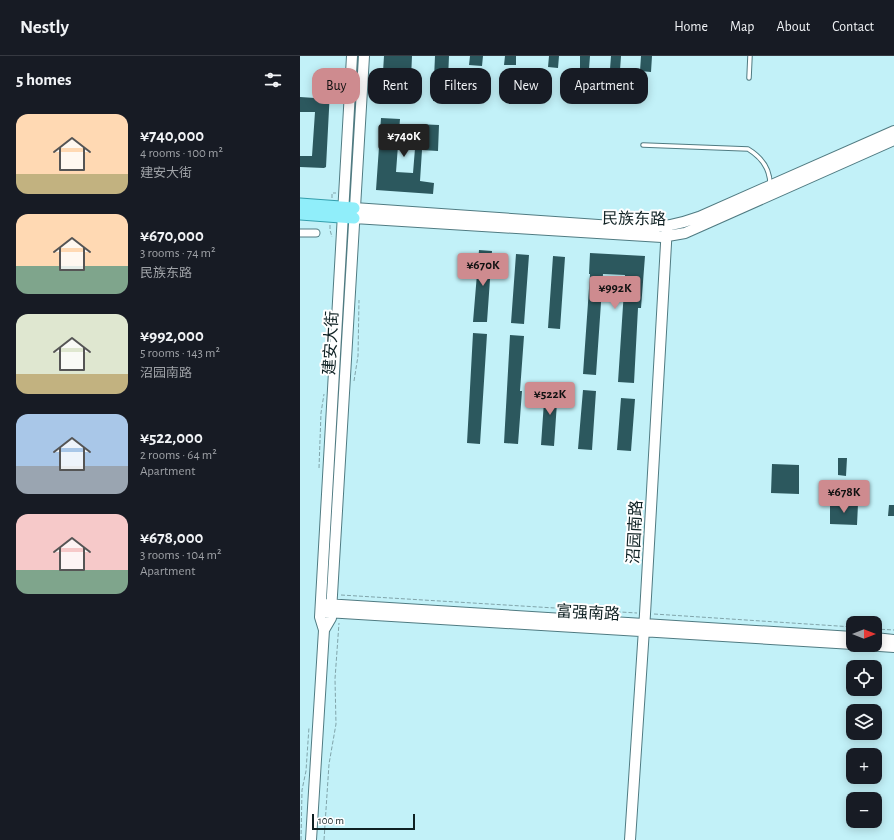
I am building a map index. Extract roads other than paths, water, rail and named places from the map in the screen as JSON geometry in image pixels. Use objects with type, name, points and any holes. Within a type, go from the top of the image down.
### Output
[{"type":"main road","name":"建安大街","points":[[311,840],[324,630],[320,617],[320,608],[352,56]]},
{"type":"main road","name":"建安大街","points":[[324,630],[331,618],[332,604],[364,56]]},
{"type":"main road","name":"民族东路","points":[[354,209],[649,236],[667,231],[894,131]]},
{"type":"main road","name":"民族东路","points":[[354,209],[642,228],[686,233],[894,140]]},
{"type":"main road","points":[[300,204],[343,212]]},
{"type":"main road","points":[[300,214],[343,212],[354,209]]},
{"type":"main road","name":"沼园南路","points":[[630,840],[667,231]]},
{"type":"main road","name":"富强南路","points":[[320,608],[332,604],[846,637]]},
{"type":"main road","name":"富强南路","points":[[644,623],[846,643]]},
{"type":"main road","points":[[882,639],[894,640]]},
{"type":"main road","points":[[882,646],[894,647]]},
{"type":"street","points":[[300,233],[316,233]]},
{"type":"lane","points":[[749,78],[750,56]]},
{"type":"lane","points":[[642,145],[748,149],[756,154],[765,164],[770,176],[770,186]]}]
